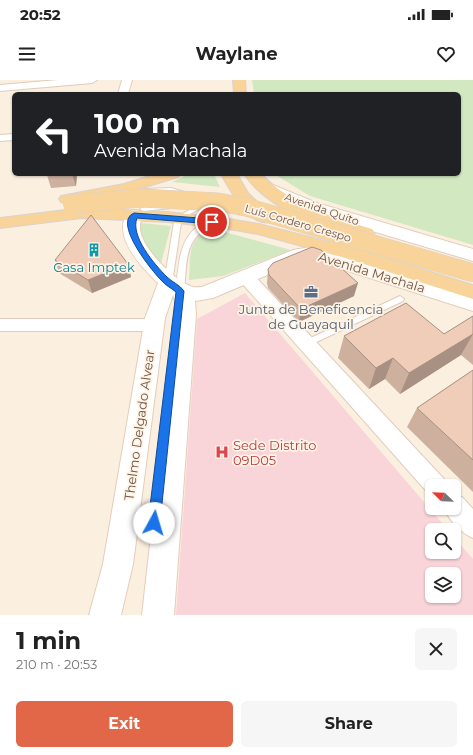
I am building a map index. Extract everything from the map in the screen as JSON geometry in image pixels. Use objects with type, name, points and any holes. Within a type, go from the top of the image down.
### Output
[{"type":"main road","points":[[238,80],[240,92]]},
{"type":"main road","points":[[0,212],[126,188],[166,176]]},
{"type":"main road","name":"Avenida Machala","points":[[230,176],[234,185],[246,202],[274,225],[344,252],[473,292]]},
{"type":"main road","name":"Avenida Quito","points":[[255,178],[272,194],[293,207],[337,224],[473,264]]},
{"type":"main road","name":"Avenida Quito","points":[[255,178],[289,198],[311,207],[473,255]]},
{"type":"main road","points":[[126,188],[142,191],[152,196],[149,205],[139,212],[131,225],[134,238],[177,288]]},
{"type":"main road","name":"Luís Cordero Crespo","points":[[0,212],[141,198],[184,199],[225,203],[289,219],[473,273]]},
{"type":"main road","name":"Luís Cordero Crespo","points":[[0,223],[77,213],[139,212],[223,223],[280,233],[344,252]]},
{"type":"main road","name":"Avenida Machala","points":[[177,288],[195,294],[206,293],[300,254],[311,253],[473,304]]},
{"type":"main road","name":"Thelmo Delgado Alvear","points":[[105,615],[118,564],[154,325],[159,304],[177,288],[186,304],[186,314],[158,615]]},
{"type":"street","points":[[0,88],[92,80]]},
{"type":"street","points":[[124,92],[127,80]]},
{"type":"street","points":[[0,138],[12,137]]},
{"type":"street","points":[[246,277],[305,344],[430,479]]},
{"type":"street","points":[[0,325],[154,325]]},
{"type":"street","points":[[461,513],[473,526]]},
{"type":"lane","points":[[139,212],[174,208],[180,206],[187,200],[186,194],[177,191],[164,189],[142,191]]},
{"type":"lane","points":[[181,218],[197,207],[216,201],[246,202],[337,224]]},
{"type":"lane","name":"Thelmo Delgado Alvear","points":[[167,411],[177,288],[176,227],[181,218]]},
{"type":"lane","name":"Thelmo Delgado Alvear","points":[[156,379],[186,247],[190,238],[205,225],[223,223]]},
{"type":"lane","points":[[305,344],[400,300]]},
{"type":"shaded area","points":[[245,293],[425,503],[425,515],[435,515],[442,523],[425,523],[425,559],[461,559],[461,545],[473,559],[473,615],[176,615],[197,319]]},
{"type":"green space","points":[[252,80],[473,80],[473,245],[310,196],[277,176],[461,176],[461,92],[254,92]]},
{"type":"green space","points":[[185,176],[215,176],[220,187],[172,182]]},
{"type":"green space","points":[[141,223],[171,226],[161,263],[139,238]]},
{"type":"green space","points":[[210,228],[291,250],[223,276],[189,280],[190,256],[193,244],[202,233]]},
{"type":"building","name":"Casa Imptek","points":[[91,215],[128,264],[88,280],[55,260]]},
{"type":"building","name":"Junta de Beneficencia de Guayaquil","points":[[312,247],[321,250],[358,283],[301,309],[269,275],[268,269],[273,263]]},
{"type":"building","points":[[406,303],[444,334],[473,316],[473,334],[409,373],[393,358],[376,368],[344,336]]},
{"type":"building","points":[[473,370],[473,460],[417,408]]},
{"type":"place","name":"Casa Imptek","points":[[94,250]]},
{"type":"place","name":"Junta de Beneficencia de Guayaquil","points":[[311,292]]},
{"type":"place","name":"Sede Distrito 09D05","points":[[222,452]]},
{"type":"route","points":[[154,523],[180,291],[164,279],[136,242],[132,231],[132,219],[134,216],[166,217],[212,222]]}]
